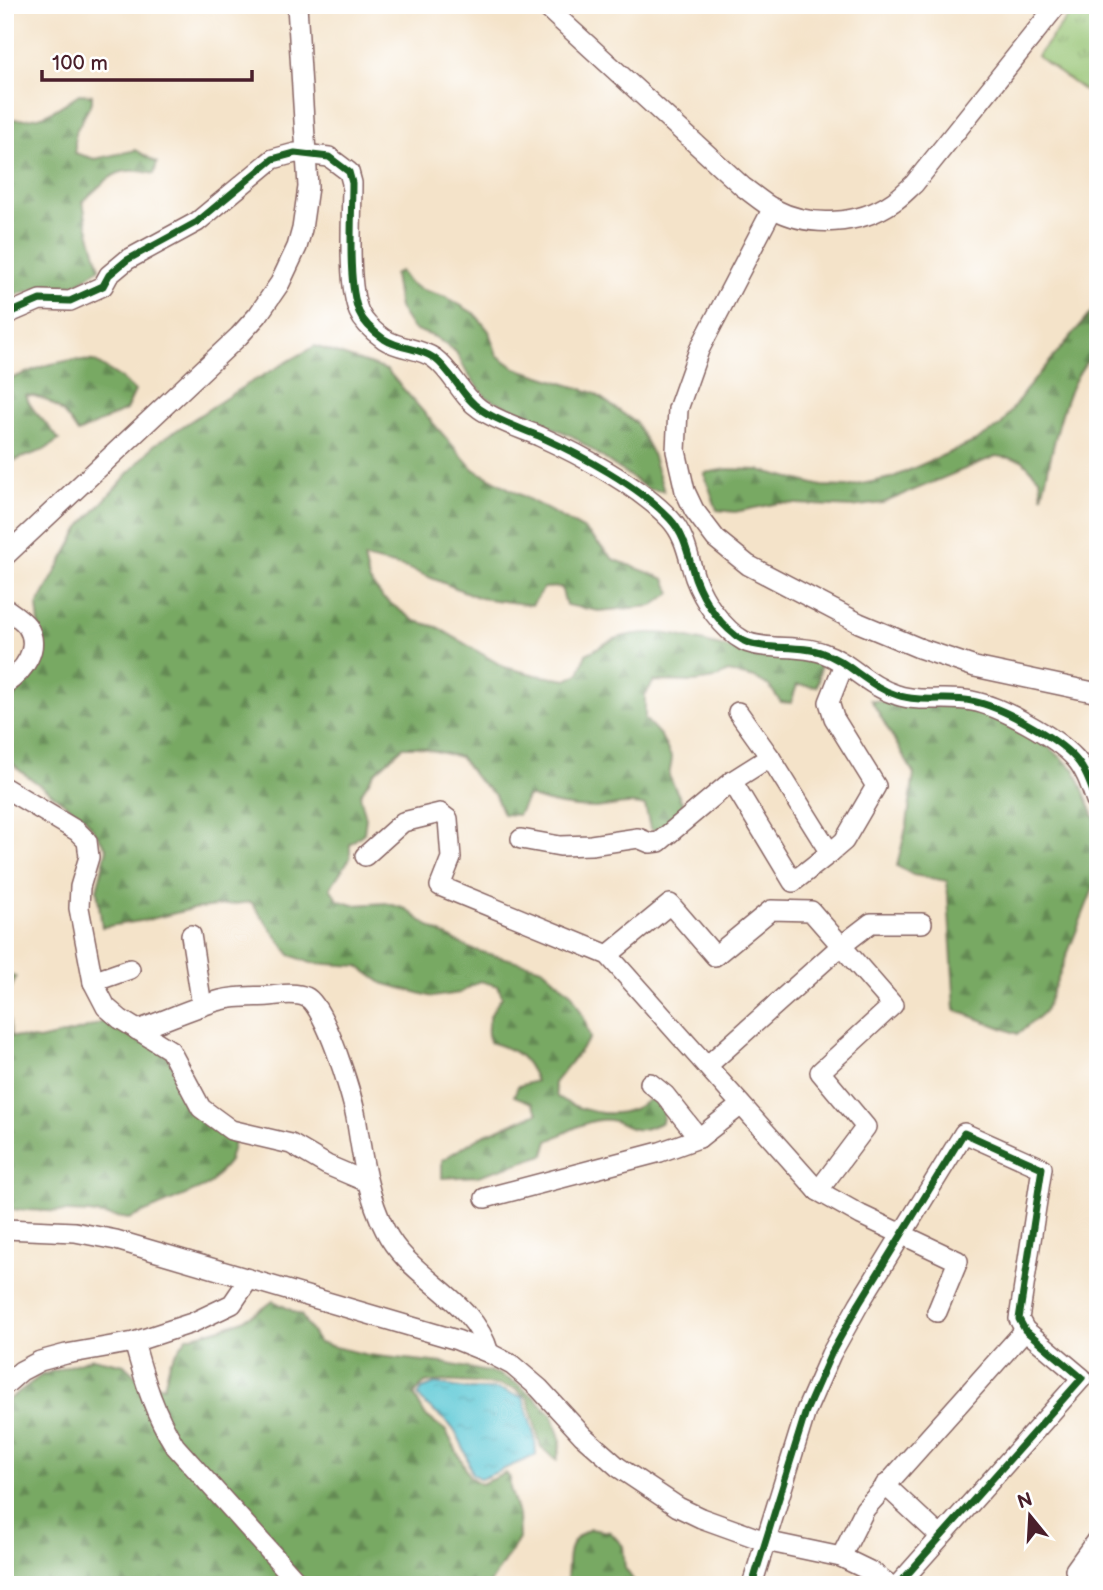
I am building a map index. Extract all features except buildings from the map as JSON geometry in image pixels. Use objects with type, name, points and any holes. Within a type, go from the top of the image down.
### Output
[{"type":"street","points":[[5,556],[239,336],[280,283],[298,247],[309,187],[297,5]]},
{"type":"street","points":[[544,5],[744,187],[773,208],[794,217],[836,221],[876,212],[894,202],[914,184],[1057,5]]},
{"type":"street","points":[[5,314],[40,300],[70,300],[103,286],[109,275],[127,260],[197,222],[273,159],[295,153],[329,157],[349,172],[352,183],[354,289],[359,312],[370,329],[388,342],[431,355],[446,368],[464,394],[481,410],[567,449],[647,497],[672,521],[684,539],[696,580],[707,603],[726,626],[744,641],[824,653],[844,664],[874,687],[900,697],[972,701],[1013,716],[1075,758],[1088,779],[1098,806]]},
{"type":"street","points":[[773,208],[699,349],[681,399],[676,424],[676,451],[685,491],[694,510],[716,539],[748,565],[859,623],[975,667],[1098,693]]},
{"type":"street","points":[[5,608],[27,626],[32,638],[31,654],[25,667],[5,684]]},
{"type":"street","points":[[732,781],[793,882],[844,841],[876,786],[834,719],[829,702],[844,664]]},
{"type":"street","points":[[738,712],[770,757],[830,853]]},
{"type":"street","points":[[521,839],[560,846],[591,845],[638,838],[650,843],[659,842],[732,781],[770,757]]},
{"type":"street","points":[[5,788],[77,831],[87,841],[89,857],[80,887],[79,908],[93,982],[106,1007],[170,1050],[201,1108],[231,1130],[290,1144],[327,1165],[367,1182]]},
{"type":"street","points":[[365,856],[403,822],[440,813],[448,819],[451,858],[440,886],[608,955],[818,1191],[958,1261],[937,1312]]},
{"type":"street","points":[[608,955],[670,904],[715,956],[771,910],[811,911],[894,1005],[820,1072],[866,1128],[818,1191]]},
{"type":"street","points":[[707,1066],[841,946],[871,923],[922,923]]},
{"type":"street","points":[[191,935],[202,1006]]},
{"type":"street","points":[[93,982],[130,969]]},
{"type":"street","points":[[137,1030],[224,999],[289,994],[306,997],[316,1006],[326,1021],[355,1114],[367,1182],[384,1230],[401,1255],[469,1314],[485,1339],[489,1353]]},
{"type":"street","points":[[650,1083],[666,1095],[699,1138]]},
{"type":"street","points":[[485,1198],[660,1152],[699,1138],[741,1105]]},
{"type":"street","points":[[752,1585],[806,1412],[831,1354],[964,1133],[1042,1168],[1020,1319],[1025,1329],[1082,1378],[898,1585]]},
{"type":"street","points":[[5,1229],[75,1233],[116,1241],[457,1340],[512,1365],[539,1388],[583,1436],[618,1467],[650,1490],[701,1518],[765,1541],[841,1557],[872,1572],[890,1585]]},
{"type":"street","points":[[5,1385],[21,1371],[40,1362],[66,1354],[134,1342],[192,1323],[232,1304],[249,1279]]},
{"type":"street","points":[[841,1557],[865,1509],[1025,1329]]},
{"type":"street","points":[[134,1342],[148,1395],[160,1423],[175,1446],[300,1585]]},
{"type":"street","points":[[885,1485],[940,1536]]},
{"type":"street","points":[[1095,1585],[1071,1578],[1098,1538]]},
{"type":"green space","points":[[1077,5],[1098,5],[1098,101],[1037,56]]},
{"type":"green space","points":[[79,94],[92,95],[92,102],[75,133],[75,153],[95,159],[136,150],[157,163],[154,174],[141,171],[122,172],[108,179],[83,201],[100,268],[76,285],[39,288],[5,298],[5,119],[28,119],[45,115]]},
{"type":"green space","points":[[400,271],[408,282],[420,289],[446,297],[475,314],[489,331],[497,355],[515,368],[594,393],[636,423],[651,451],[664,491],[648,489],[572,436],[486,397],[467,373],[456,352],[435,337],[413,329],[399,308],[394,275]]},
{"type":"green space","points":[[1098,304],[1098,350],[1086,363],[1067,398],[1042,496],[1040,479],[1022,460],[996,456],[883,503],[851,507],[779,503],[735,512],[717,510],[704,473],[727,469],[759,470],[822,486],[847,487],[891,478],[976,441],[1001,425],[1025,391]]},
{"type":"green space","points":[[315,346],[387,370],[473,469],[585,530],[613,559],[665,579],[671,593],[652,606],[599,611],[566,605],[561,587],[544,588],[532,605],[480,598],[407,568],[364,558],[369,580],[383,598],[415,621],[437,627],[504,667],[567,680],[579,674],[586,654],[615,639],[647,633],[679,636],[742,651],[792,657],[821,664],[817,687],[797,685],[791,703],[781,702],[769,686],[755,678],[728,672],[714,679],[694,682],[654,681],[645,695],[645,719],[661,736],[672,759],[669,776],[686,810],[659,833],[650,828],[645,806],[639,805],[578,807],[528,796],[518,815],[503,814],[495,795],[476,778],[460,757],[418,747],[403,747],[374,773],[360,795],[366,818],[364,833],[350,844],[350,858],[330,888],[338,900],[353,905],[386,903],[406,909],[431,928],[471,949],[542,968],[572,994],[590,1038],[554,1083],[557,1097],[594,1112],[614,1113],[633,1109],[653,1097],[664,1113],[662,1122],[634,1129],[609,1120],[593,1121],[548,1141],[544,1155],[478,1176],[442,1178],[442,1160],[483,1135],[538,1113],[532,1103],[514,1096],[518,1086],[536,1081],[528,1065],[513,1051],[489,1042],[490,1018],[502,997],[498,986],[480,981],[460,993],[433,997],[382,983],[358,966],[311,963],[290,955],[251,902],[192,909],[102,927],[97,890],[107,849],[85,818],[19,770],[5,755],[5,709],[43,661],[37,606],[81,526],[154,445],[241,388]]},
{"type":"green space","points":[[71,360],[94,361],[121,378],[135,391],[126,410],[78,433],[68,418],[50,402],[26,395],[32,407],[59,440],[44,450],[7,463],[5,381],[47,365]]},
{"type":"green space","points":[[871,700],[919,706],[966,705],[1038,737],[1075,770],[1098,826],[1098,876],[1045,1011],[1018,1034],[955,1010],[947,881],[913,875],[897,866],[907,824],[914,774]]},
{"type":"green space","points":[[5,973],[16,977],[7,998],[11,1036],[39,1040],[82,1030],[110,1019],[164,1049],[176,1073],[234,1142],[229,1161],[209,1185],[129,1219],[89,1213],[5,1209]]},
{"type":"green space","points":[[273,1301],[301,1315],[319,1343],[368,1355],[443,1363],[498,1374],[516,1383],[552,1415],[561,1441],[557,1460],[541,1448],[528,1399],[515,1389],[485,1384],[432,1382],[423,1385],[414,1395],[425,1415],[446,1431],[470,1477],[481,1484],[506,1473],[510,1478],[510,1488],[518,1515],[519,1539],[489,1585],[5,1585],[5,1404],[8,1400],[42,1375],[93,1358],[124,1365],[138,1379],[164,1386],[170,1362],[187,1337],[242,1320]]},
{"type":"green space","points":[[590,1529],[610,1532],[623,1546],[625,1568],[634,1581],[632,1585],[566,1585],[571,1546]]},
{"type":"water","points":[[435,1384],[468,1389],[498,1389],[523,1397],[535,1438],[536,1455],[481,1479],[472,1474],[453,1428],[418,1396],[422,1389]]},
{"type":"cycle path","points":[[5,315],[40,300],[70,301],[103,286],[109,275],[127,260],[197,222],[273,159],[295,153],[329,157],[349,172],[352,183],[351,249],[355,300],[359,312],[373,331],[396,345],[434,358],[447,370],[467,398],[487,413],[591,462],[626,483],[657,507],[680,532],[695,578],[708,604],[736,636],[752,644],[823,653],[897,695],[915,699],[972,701],[1012,716],[1055,741],[1075,758],[1086,775],[1098,806]]},
{"type":"cycle path","points":[[752,1585],[806,1411],[831,1354],[964,1133],[1042,1168],[1019,1319],[1025,1330],[1082,1378],[898,1585]]}]
